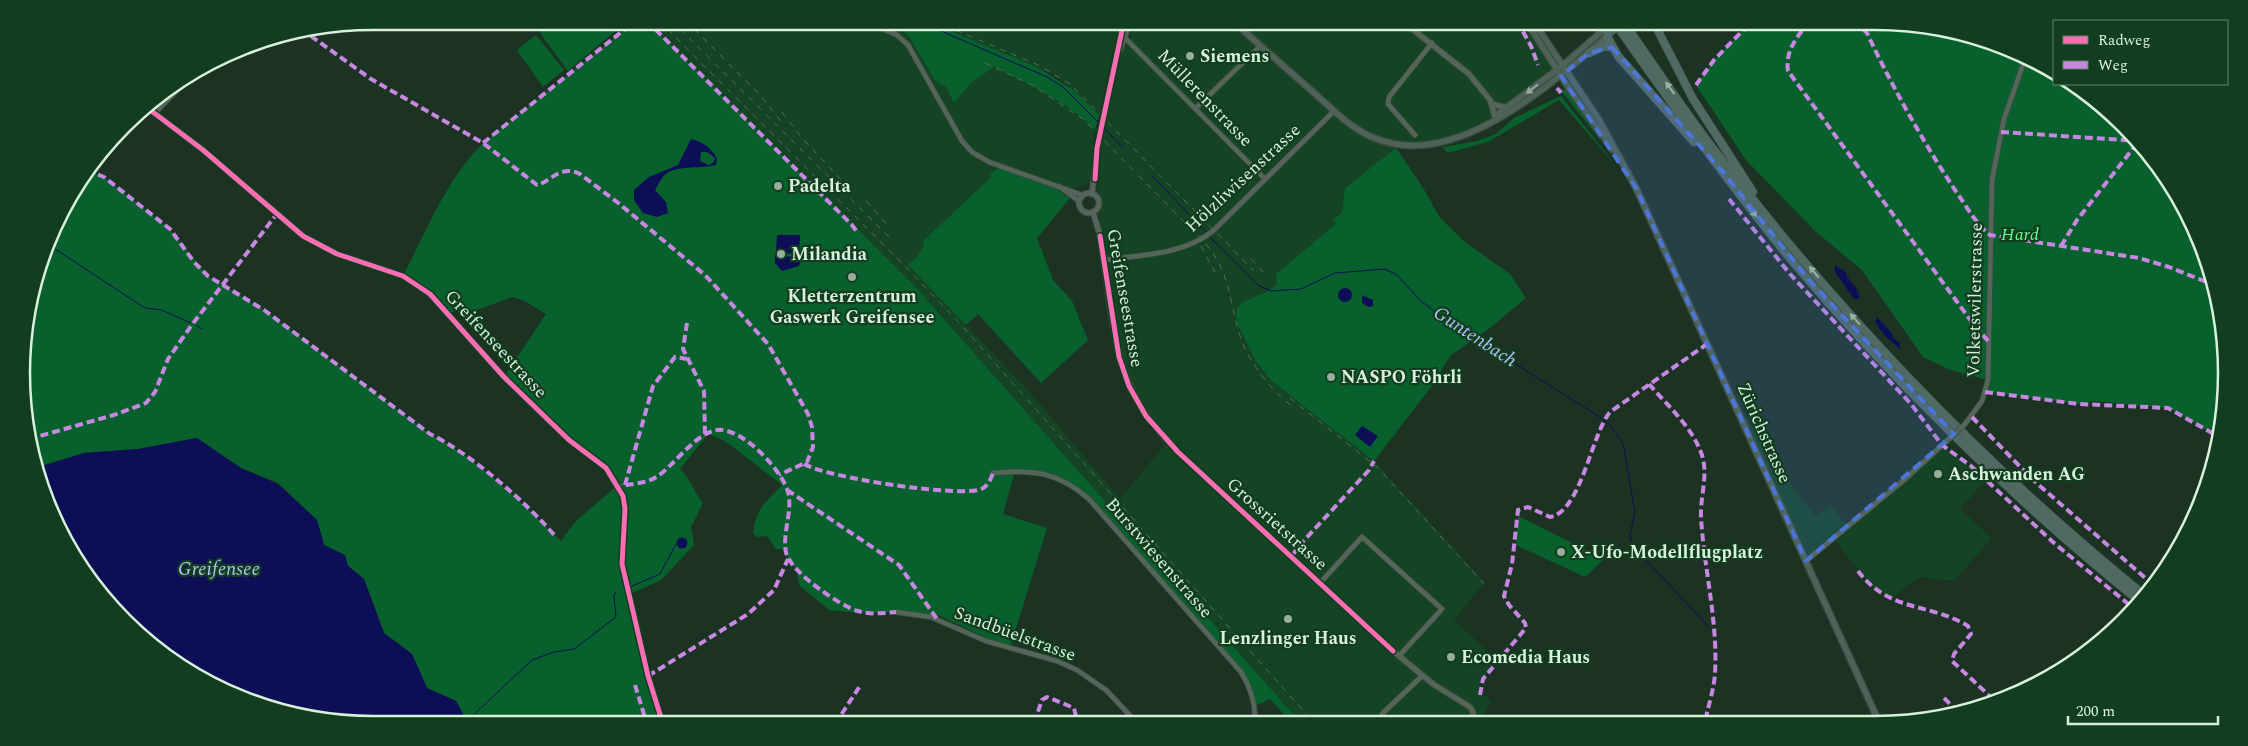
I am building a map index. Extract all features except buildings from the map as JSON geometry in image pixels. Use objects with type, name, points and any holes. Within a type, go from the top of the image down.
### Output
[{"type":"highway","points":[[1612,30],[1612,47],[1673,119],[1723,172]]},
{"type":"highway","points":[[1614,30],[1809,280],[1932,412],[2022,498],[2135,597]]},
{"type":"highway","points":[[1630,30],[1710,145],[1854,318],[1944,414],[2029,496],[2140,591]]},
{"type":"highway","points":[[1658,30],[1697,106],[1774,224]]},
{"type":"highway","points":[[1590,53],[1605,46],[1612,47]]},
{"type":"main road","points":[[1242,30],[1334,111],[1372,137],[1390,143],[1410,145],[1441,141],[1459,136],[1496,120],[1519,107],[1590,53],[1609,30]]},
{"type":"main road","points":[[1532,30],[1559,68]]},
{"type":"main road","points":[[1538,30],[1559,68]]},
{"type":"main road","points":[[1496,120],[1507,108],[1608,30]]},
{"type":"main road","name":"Zürichstrasse","points":[[1559,68],[1599,120],[1636,188],[1876,716]]},
{"type":"street","points":[[883,30],[908,45],[967,148],[989,162],[1082,195],[1092,194]]},
{"type":"street","points":[[1060,187],[1079,201],[1083,211],[1093,212],[1098,207],[1098,201],[1092,194],[1100,131],[1122,30]]},
{"type":"street","points":[[1123,30],[1125,38]]},
{"type":"street","points":[[1117,57],[1127,30]]},
{"type":"street","points":[[1414,30],[1462,66],[1492,104],[1496,120]]},
{"type":"street","name":"Müllerenstrasse","points":[[1125,38],[1265,180]]},
{"type":"street","points":[[1415,135],[1388,104],[1389,97],[1432,43]]},
{"type":"street","points":[[1196,108],[1260,46]]},
{"type":"street","name":"Volketswilerstrasse","points":[[1806,561],[1904,480],[1965,424],[1978,409],[1988,380],[1992,180],[2004,119],[2023,63]]},
{"type":"street","points":[[155,113],[173,95]]},
{"type":"street","points":[[1492,104],[1507,108]]},
{"type":"street","name":"Greifenseestrasse","points":[[152,111],[203,150],[303,236],[337,254],[403,276],[430,294],[492,364],[569,440],[606,468],[618,485],[625,509],[622,564],[648,676],[660,716]]},
{"type":"street","name":"Hölzliwisenstrasse","points":[[1104,260],[1182,248],[1205,238],[1334,111]]},
{"type":"street","points":[[1079,201],[1082,195]]},
{"type":"street","name":"Greifenseestrasse","points":[[1093,212],[1098,226],[1119,357],[1129,386],[1146,416]]},
{"type":"street","name":"Grossrietstrasse","points":[[1146,416],[1178,452],[1399,656],[1422,676],[1470,707],[1473,716]]},
{"type":"street","name":"Burstwiesenstrasse","points":[[993,473],[1015,471],[1053,475],[1076,488],[1089,499],[1241,672],[1252,694],[1255,716]]},
{"type":"street","points":[[1320,582],[1362,537],[1442,609],[1399,656]]},
{"type":"street","name":"Sandbüelstrasse","points":[[896,612],[931,617],[986,641],[1057,661],[1077,670],[1106,690],[1130,716]]},
{"type":"street","points":[[1381,716],[1422,676]]},
{"type":"highlighted area","points":[[1612,47],[1723,172],[1809,280],[1954,434],[1806,561],[1636,188],[1561,76],[1589,53]]},
{"type":"shaded area","points":[[656,30],[899,30],[909,36],[946,87],[954,103],[971,83],[993,67],[1032,85],[1081,117],[1095,130],[1089,181],[1086,185],[1077,186],[1070,198],[1050,185],[994,169],[989,174],[992,176],[923,241],[924,244],[916,258],[909,265],[1030,392],[1120,499],[1167,442],[1153,426],[1122,367],[1097,221],[1100,220],[1098,213],[1101,201],[1097,192],[1101,142],[1122,51],[1130,38],[1132,30],[1527,30],[1557,70],[1487,125],[1441,141],[1396,144],[1396,148],[1345,188],[1342,213],[1337,224],[1276,274],[1278,284],[1268,291],[1245,301],[1238,307],[1238,325],[1263,372],[1374,461],[1485,582],[1454,620],[1497,660],[1480,685],[1480,690],[1491,702],[1484,716],[1295,716],[913,284]]},
{"type":"shaded area","points":[[948,30],[1118,30],[1099,115],[1075,91],[1052,74]]},
{"type":"shaded area","points":[[1736,408],[1743,413],[1783,474],[1815,516],[1830,505],[1849,526],[1942,445],[1986,480],[1960,509],[1992,538],[1954,581],[1919,577],[1891,599],[1871,586],[1834,539],[1806,561]]},
{"type":"green space","points":[[538,30],[616,30],[568,71]]},
{"type":"green space","points":[[624,30],[656,30],[913,284],[1295,716],[1286,716],[1270,699],[1255,706],[1246,681],[1089,499],[1053,475],[1015,471],[1003,514],[1047,528],[1010,648],[986,641],[987,638],[938,615],[937,619],[896,612],[860,613],[829,610],[800,586],[796,570],[782,549],[776,549],[767,536],[756,537],[753,533],[759,511],[782,485],[725,441],[708,434],[680,469],[703,503],[691,527],[694,545],[661,580],[628,595],[661,716],[464,716],[456,701],[427,688],[412,654],[384,633],[364,579],[348,566],[345,555],[324,545],[317,520],[278,483],[241,468],[197,438],[138,449],[84,453],[43,466],[33,418],[31,395],[30,373],[33,328],[42,284],[56,242],[76,201],[94,173],[104,177],[170,229],[208,276],[264,310],[430,434],[466,456],[499,483],[561,541],[576,521],[618,485],[606,468],[569,440],[504,377],[546,314],[523,300],[512,297],[480,309],[468,311],[456,309],[449,315],[440,304],[403,276],[448,189],[470,157],[483,143]]},
{"type":"green space","points":[[899,30],[949,30],[1037,67],[1075,91],[1099,115],[1095,130],[1060,102],[994,67],[971,83],[954,103],[946,87],[934,79],[909,36]]},
{"type":"green space","name":"Hard","points":[[1743,30],[1875,30],[1920,33],[1964,42],[2006,56],[2027,65],[2053,80],[2053,85],[2061,85],[2084,101],[2118,130],[2147,164],[2183,221],[2192,242],[2206,284],[2215,328],[2218,373],[2212,433],[2168,408],[2093,401],[2079,404],[1985,392],[1987,380],[1948,369],[1923,357],[1862,270],[1815,231],[1746,160],[1696,85],[1714,60]]},
{"type":"green space","points":[[536,35],[564,70],[543,87],[517,50]]},
{"type":"green space","points":[[1558,87],[1568,92],[1603,142],[1602,142]]},
{"type":"green space","points":[[1561,96],[1616,166],[1559,100],[1488,142],[1447,153],[1443,147],[1477,141],[1496,134],[1514,118]]},
{"type":"green space","points":[[1396,148],[1422,186],[1440,218],[1466,243],[1510,274],[1526,298],[1490,328],[1451,355],[1431,387],[1374,461],[1272,381],[1256,362],[1238,325],[1236,315],[1238,307],[1245,301],[1268,291],[1277,284],[1276,274],[1336,224],[1333,220],[1342,213],[1345,188]]},
{"type":"green space","points":[[998,168],[1050,185],[1070,198],[1037,238],[1053,280],[1072,301],[1088,340],[1041,383],[978,314],[966,325],[908,265],[917,257],[924,244],[923,241],[992,176],[989,174]]},
{"type":"green space","name":"X-Ufo-Modellflugplatz","points":[[1518,516],[1604,559],[1585,577],[1516,545]]},
{"type":"water","points":[[691,139],[707,146],[717,159],[716,165],[684,168],[667,173],[655,190],[666,202],[668,213],[657,217],[643,213],[634,200],[634,190],[649,177],[678,165]],"holes":[[[701,152],[707,152],[715,158],[714,162],[709,165],[700,161]]]},
{"type":"water","points":[[777,235],[800,235],[799,254],[776,253]]},
{"type":"water","points":[[775,256],[803,257],[799,266],[782,271],[775,263]]},
{"type":"water","points":[[1835,265],[1846,272],[1858,292],[1859,299],[1854,299],[1835,272]]},
{"type":"water","points":[[1342,288],[1348,288],[1352,295],[1348,302],[1342,302],[1338,298],[1338,292]]},
{"type":"water","points":[[1362,295],[1373,300],[1373,306],[1368,307],[1362,303]]},
{"type":"water","points":[[1877,317],[1892,333],[1893,338],[1900,343],[1900,349],[1885,336],[1875,322]]},
{"type":"water","points":[[1362,426],[1378,436],[1370,447],[1355,435]]},
{"type":"water","name":"Greifensee","points":[[197,438],[241,468],[278,484],[317,520],[324,545],[345,555],[348,566],[364,579],[384,633],[412,654],[427,688],[456,701],[464,716],[351,715],[328,713],[284,704],[263,698],[221,681],[164,645],[130,616],[88,564],[65,525],[43,466],[84,453],[138,449]]},
{"type":"water","points":[[682,537],[688,543],[682,549],[676,543]]},
{"type":"waterway","name":"Guntenbach","points":[[939,30],[1047,77],[1063,87],[1100,124]]},
{"type":"waterway","name":"Guntenbach","points":[[1103,127],[1123,148]]},
{"type":"waterway","name":"Guntenbach","points":[[1152,176],[1207,233]]},
{"type":"waterway","name":"Guntenbach","points":[[1209,236],[1259,286],[1271,291],[1301,289],[1335,273],[1385,269],[1397,275],[1421,301],[1447,321],[1600,417],[1610,425],[1623,443],[1635,512],[1630,535],[1633,546],[1709,627]]},
{"type":"waterway","points":[[54,248],[145,308],[161,310],[191,323]]},
{"type":"waterway","points":[[196,325],[202,329]]},
{"type":"waterway","points":[[630,587],[660,574],[676,544]]},
{"type":"waterway","points":[[472,716],[532,660],[554,652],[574,649],[616,617],[614,595],[616,592]]},
{"type":"railway","points":[[668,30],[905,266],[963,327],[1308,716]]},
{"type":"railway","points":[[681,30],[891,239]]},
{"type":"railway","points":[[695,30],[760,95],[783,124]]},
{"type":"railway","points":[[955,30],[1038,65],[1070,84],[1254,271]]},
{"type":"railway","points":[[985,63],[1032,85],[1083,119],[1205,243],[1214,254],[1225,276],[1236,323],[1249,356],[1269,384],[1293,407]]},
{"type":"railway","points":[[782,112],[802,138],[845,184]]},
{"type":"railway","points":[[866,201],[886,223]]},
{"type":"railway","points":[[1201,246],[1217,276]]},
{"type":"railway","points":[[1251,259],[1267,276]]},
{"type":"railway","points":[[1290,398],[1377,467],[1486,586]]},
{"type":"marked path","points":[[483,143],[624,30]]},
{"type":"marked path","points":[[656,30],[858,233]]},
{"type":"marked path","points":[[1522,30],[1531,46],[1538,65]]},
{"type":"marked path","points":[[1696,85],[1714,60],[1743,30]]},
{"type":"marked path","points":[[1802,30],[1790,50],[1788,71],[1974,325],[1989,342]]},
{"type":"marked path","points":[[1864,30],[1944,174],[1976,221],[1990,235],[2139,258],[2169,267],[2205,282]]},
{"type":"marked path","points":[[311,36],[371,79],[483,143],[537,185],[563,172],[568,171],[580,174],[705,275],[768,344],[808,414],[812,427],[813,447],[807,462],[779,475]]},
{"type":"marked path","points":[[1557,88],[1561,93]]},
{"type":"marked path","points":[[2001,132],[2127,140]]},
{"type":"marked path","points":[[2061,246],[2077,220],[2134,148]]},
{"type":"marked path","points":[[94,173],[104,177],[170,229],[194,262],[208,276],[264,310],[430,434],[446,442],[480,466],[514,494],[556,537]]},
{"type":"marked path","points":[[1729,199],[1790,274],[1911,404],[1942,445],[1971,466],[2054,543],[2128,604]]},
{"type":"marked path","points":[[36,437],[114,415],[146,403],[155,392],[168,359],[276,215]]},
{"type":"marked path","points":[[687,323],[683,349],[704,391],[705,435]]},
{"type":"marked path","points":[[1480,695],[1483,679],[1526,628],[1525,623],[1509,605],[1504,596],[1512,564],[1518,510],[1528,507],[1550,517],[1561,512],[1570,502],[1578,488],[1597,437],[1610,412],[1707,344]]},
{"type":"marked path","points":[[625,485],[653,386],[675,357],[687,359]]},
{"type":"marked path","points":[[1649,384],[1690,432],[1703,458],[1704,475],[1701,517],[1713,614],[1715,654],[1714,679],[1706,716]]},
{"type":"marked path","points":[[1985,392],[2079,404],[2168,408],[2212,433]]},
{"type":"marked path","points":[[1972,417],[2032,479],[2148,580]]},
{"type":"marked path","points":[[614,488],[653,479],[665,471],[694,443],[709,432],[717,430],[727,431],[738,435],[749,442],[769,462],[778,473],[788,492],[789,514],[785,545],[789,560],[796,569],[816,587],[850,608],[867,613],[896,612]]},
{"type":"marked path","points":[[1292,556],[1298,547],[1369,470],[1374,461]]},
{"type":"marked path","points":[[804,464],[838,475],[863,480],[943,490],[964,491],[984,488],[993,473]]},
{"type":"marked path","points":[[787,490],[899,565],[937,619]]},
{"type":"marked path","points":[[648,676],[748,614],[774,590],[788,559]]},
{"type":"marked path","points":[[1858,571],[1870,584],[1896,601],[1953,618],[1968,626],[1971,634],[1954,654],[1952,661],[1990,696]]},
{"type":"marked path","points":[[635,685],[645,716]]},
{"type":"marked path","points":[[840,716],[860,686]]},
{"type":"marked path","points":[[1036,716],[1042,700],[1047,697],[1074,708],[1076,716]]},
{"type":"marked path","points":[[1944,698],[1953,707]]},
{"type":"cycle path","points":[[1095,179],[1097,148],[1122,30]]},
{"type":"cycle path","points":[[152,111],[203,150],[303,236],[337,254],[403,276],[430,294],[504,377],[569,440],[606,468],[623,496],[625,509],[622,564],[648,676],[660,716]]},
{"type":"cycle path","points":[[1100,236],[1119,357],[1129,386],[1146,416],[1178,452],[1393,651]]},
{"type":"place","name":"Siemens","points":[[1190,56]]},
{"type":"place","name":"Padelta","points":[[778,186]]},
{"type":"place","name":"Milandia","points":[[781,254]]},
{"type":"place","name":"Kletterzentrum Gaswerk Greifensee","points":[[852,277]]},
{"type":"place","name":"NASPO Föhrli","points":[[1331,377]]},
{"type":"place","name":"Aschwanden AG","points":[[1938,474]]},
{"type":"place","name":"X-Ufo-Modellflugplatz","points":[[1561,552]]},
{"type":"place","name":"Lenzlinger Haus","points":[[1288,619]]},
{"type":"place","name":"Ecomedia Haus","points":[[1451,657]]}]
